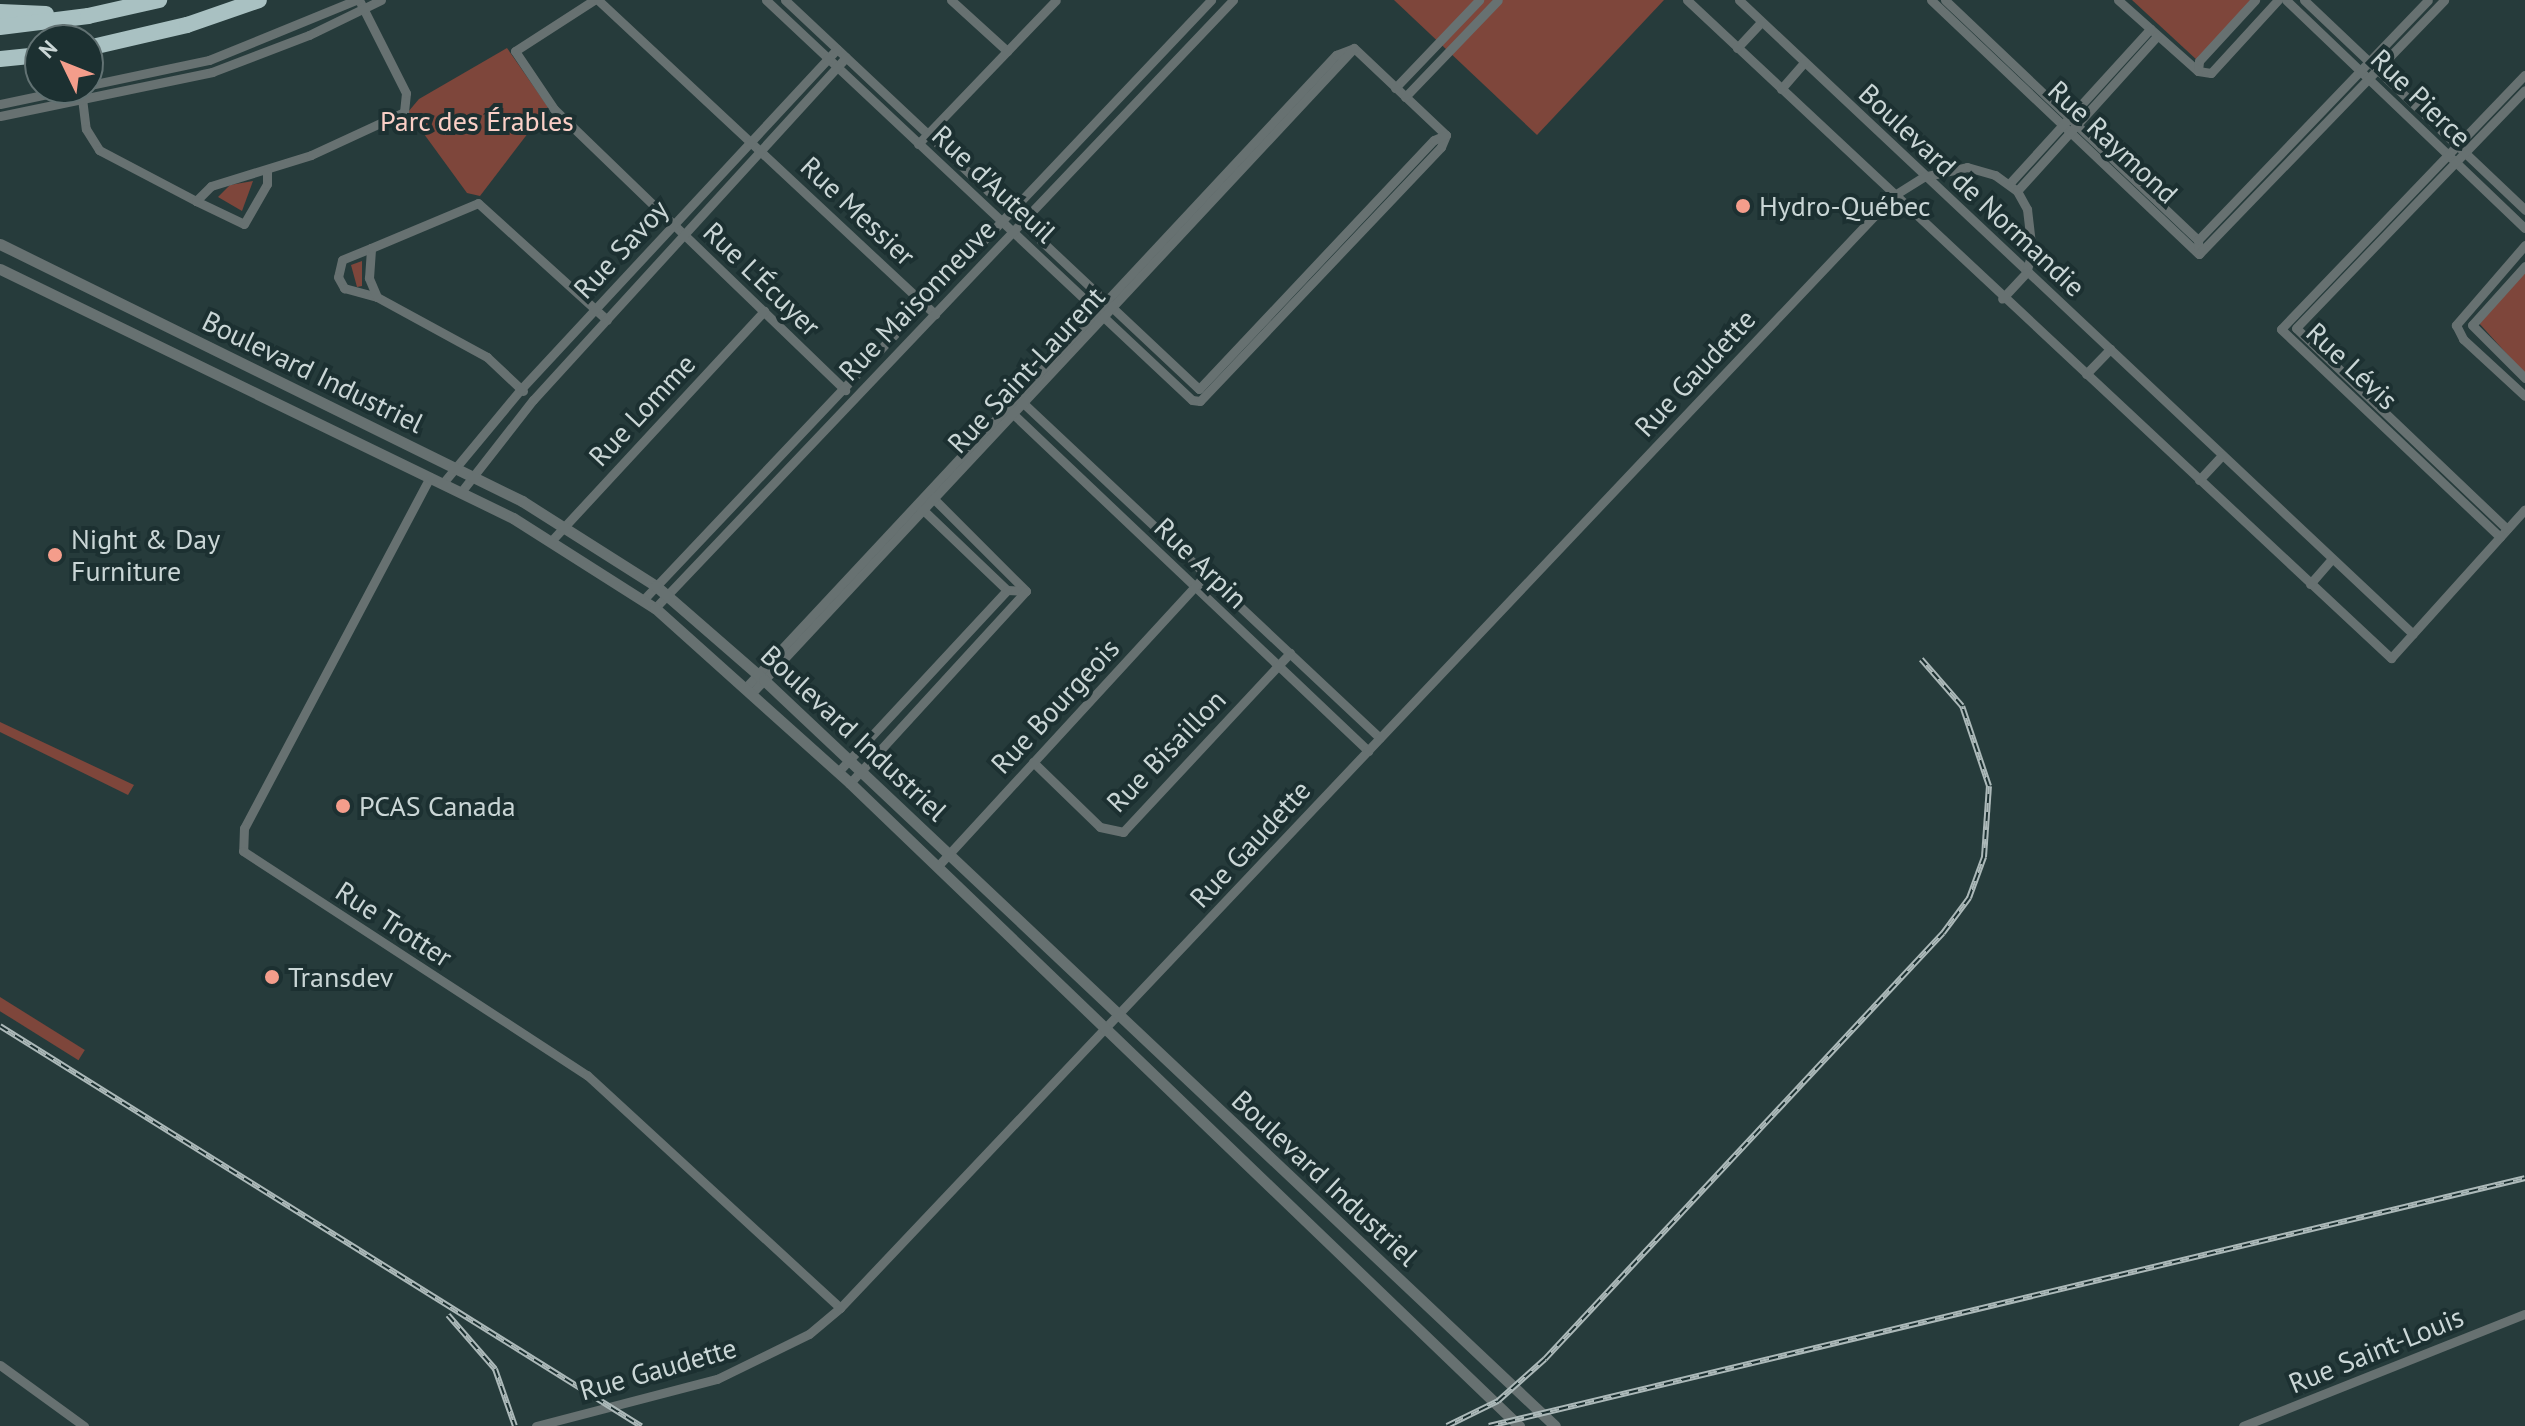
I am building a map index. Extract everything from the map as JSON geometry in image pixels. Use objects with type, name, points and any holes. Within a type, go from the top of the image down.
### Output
[{"type":"highway","points":[[0,27],[88,16],[159,0]]},
{"type":"highway","points":[[104,44],[187,25],[259,0]]},
{"type":"highway","points":[[0,12],[88,16]]},
{"type":"highway","points":[[0,59],[24,57]]},
{"type":"street","points":[[104,85],[224,56],[359,3],[381,0]]},
{"type":"street","name":"Rue Messier","points":[[596,0],[762,150],[935,314]]},
{"type":"street","name":"Rue L'Écuyer","points":[[596,0],[515,51],[554,109],[854,399]]},
{"type":"street","name":"Rue d'Auteuil","points":[[766,0],[1196,400]]},
{"type":"street","name":"Rue d'Auteuil","points":[[785,0],[1199,389]]},
{"type":"street","points":[[951,0],[1007,51]]},
{"type":"street","points":[[918,144],[1056,0]]},
{"type":"street","name":"Rue Maisonneuve","points":[[644,599],[1211,0]]},
{"type":"street","name":"Rue Maisonneuve","points":[[655,608],[1233,0]]},
{"type":"street","points":[[1395,88],[1479,0]]},
{"type":"street","points":[[1405,97],[1498,0]]},
{"type":"street","name":"Boulevard de Normandie","points":[[1687,0],[2002,299],[2391,658],[2413,634],[1923,177],[1739,0]]},
{"type":"street","points":[[2118,0],[2198,71],[2211,73],[2278,0]]},
{"type":"street","points":[[2198,71],[2199,61],[2255,0]]},
{"type":"street","name":"Rue Pierce","points":[[2286,0],[2525,228]]},
{"type":"street","name":"Rue Pierce","points":[[2304,0],[2525,210]]},
{"type":"street","points":[[2199,254],[2288,162],[2363,74],[2368,61],[2428,0]]},
{"type":"street","points":[[2199,254],[2198,240],[2280,153],[2363,74],[2376,68],[2444,0]]},
{"type":"street","name":"Rue Raymond","points":[[1937,1],[2198,240]]},
{"type":"street","points":[[104,97],[227,67],[359,3]]},
{"type":"street","points":[[196,201],[211,186],[267,171],[362,134],[407,108],[404,88],[359,3]]},
{"type":"street","points":[[1737,48],[1761,22]]},
{"type":"street","points":[[2002,299],[2026,273],[2030,235],[2027,209],[2013,188],[2154,32]]},
{"type":"street","points":[[1167,47],[1178,57]]},
{"type":"street","name":"Rue Saint-Laurent","points":[[749,690],[846,576],[1004,406],[1111,306],[1226,182],[1336,55],[1354,48],[1446,135]]},
{"type":"street","name":"Rue Savoy","points":[[443,483],[453,467],[521,389],[837,49]]},
{"type":"street","name":"Rue Savoy","points":[[461,492],[533,400],[846,57]]},
{"type":"street","points":[[1781,89],[1804,63]]},
{"type":"street","name":"Rue Lévis","points":[[2281,329],[2452,158],[2525,75]]},
{"type":"street","name":"Rue Lévis","points":[[2460,148],[2525,90]]},
{"type":"street","points":[[0,104],[24,100]]},
{"type":"street","points":[[0,116],[70,104]]},
{"type":"street","points":[[82,104],[88,134],[99,150],[244,224],[267,184],[267,171]]},
{"type":"street","name":"Rue Raymond","points":[[2070,125],[2199,254]]},
{"type":"street","points":[[1087,132],[1098,142]]},
{"type":"street","points":[[1196,400],[1199,389],[1441,147],[1446,135]]},
{"type":"street","points":[[1196,400],[1320,269],[1434,140],[1446,135]]},
{"type":"street","points":[[2280,153],[2288,162]]},
{"type":"street","name":"Rue Gaudette","points":[[536,1426],[717,1379],[809,1334],[840,1308],[1893,196],[1923,177],[1967,167],[2013,188]]},
{"type":"street","points":[[533,400],[487,357],[377,297],[344,288],[338,277],[342,260],[478,203],[607,320]]},
{"type":"street","name":"Rue Lévis","points":[[2281,329],[2296,328],[2373,240]]},
{"type":"street","name":"Boulevard Industriel","points":[[0,244],[453,467],[565,526],[668,595],[760,677],[1555,1426]]},
{"type":"street","points":[[2456,325],[2525,245]]},
{"type":"street","points":[[371,248],[369,278],[377,297]]},
{"type":"street","points":[[2472,325],[2525,266]]},
{"type":"street","name":"Boulevard Industriel","points":[[0,269],[553,539],[644,599],[850,783],[1519,1426]]},
{"type":"street","name":"Rue Lomme","points":[[553,539],[764,311]]},
{"type":"street","name":"Rue Saint-Laurent","points":[[760,677],[854,584],[1014,415],[1102,315]]},
{"type":"street","points":[[2456,325],[2472,325],[2525,378]]},
{"type":"street","points":[[2456,325],[2463,339],[2525,396]]},
{"type":"street","name":"Rue Lévis","points":[[2296,328],[2401,427],[2504,533]]},
{"type":"street","name":"Rue Lévis","points":[[2281,329],[2393,435],[2504,533]]},
{"type":"street","points":[[2086,374],[2110,349]]},
{"type":"street","name":"Rue Arpin","points":[[1015,395],[1380,738]]},
{"type":"street","name":"Rue Arpin","points":[[1004,406],[1368,751]]},
{"type":"street","name":"Rue Lévis","points":[[2393,435],[2401,427]]},
{"type":"street","points":[[2199,480],[2222,455]]},
{"type":"street","name":"Rue Trotter","points":[[430,477],[244,828],[243,851],[587,1075],[840,1308]]},
{"type":"street","points":[[758,479],[768,489]]},
{"type":"street","points":[[925,491],[1026,591]]},
{"type":"street","points":[[915,502],[1007,590],[1026,591]]},
{"type":"street","points":[[2413,634],[2525,509]]},
{"type":"street","points":[[2310,584],[2331,560]]},
{"type":"street","name":"Rue Bourgeois","points":[[937,867],[1206,574]]},
{"type":"street","points":[[846,576],[854,584]]},
{"type":"street","points":[[838,772],[1007,590]]},
{"type":"street","points":[[850,783],[1026,591]]},
{"type":"street","name":"Rue Bisaillon","points":[[1033,762],[1100,827],[1123,832],[1290,653]]},
{"type":"street","points":[[939,662],[950,673]]},
{"type":"street","points":[[1217,1139],[1234,1124]]},
{"type":"street","points":[[1268,1188],[1287,1175]]},
{"type":"street","points":[[1361,1277],[1381,1264]]},
{"type":"street","name":"Rue Saint-Louis","points":[[2243,1426],[2525,1314]]},
{"type":"street","points":[[0,1365],[84,1426]]},
{"type":"green space","points":[[1394,0],[1664,0],[1537,135]]},
{"type":"green space","points":[[2132,0],[2256,0],[2198,61]]},
{"type":"green space","name":"Parc des Érables","points":[[507,48],[548,107],[480,196],[467,193],[408,112],[419,99]]},
{"type":"green space","points":[[253,181],[242,211],[218,197],[230,185]]},
{"type":"green space","points":[[362,261],[362,286],[357,287],[351,265]]},
{"type":"green space","points":[[2525,271],[2525,374],[2478,322]]},
{"type":"green space","points":[[0,722],[134,785],[128,795],[0,732]]},
{"type":"green space","points":[[0,997],[85,1050],[78,1060],[0,1011]]},
{"type":"railway","points":[[1447,1426],[1498,1401],[1545,1359],[1943,933],[1969,898],[1984,857],[1989,786],[1962,706],[1921,659]]},
{"type":"railway","points":[[0,1026],[641,1426]]},
{"type":"railway","points":[[1489,1426],[2525,1178]]},
{"type":"railway","points":[[448,1315],[495,1369],[515,1426]]},
{"type":"place","name":"Hydro-Québec","points":[[1743,206]]},
{"type":"place","name":"Night & Day Furniture","points":[[55,555]]},
{"type":"place","name":"PCAS Canada","points":[[343,806]]},
{"type":"place","name":"Transdev","points":[[272,977]]}]
